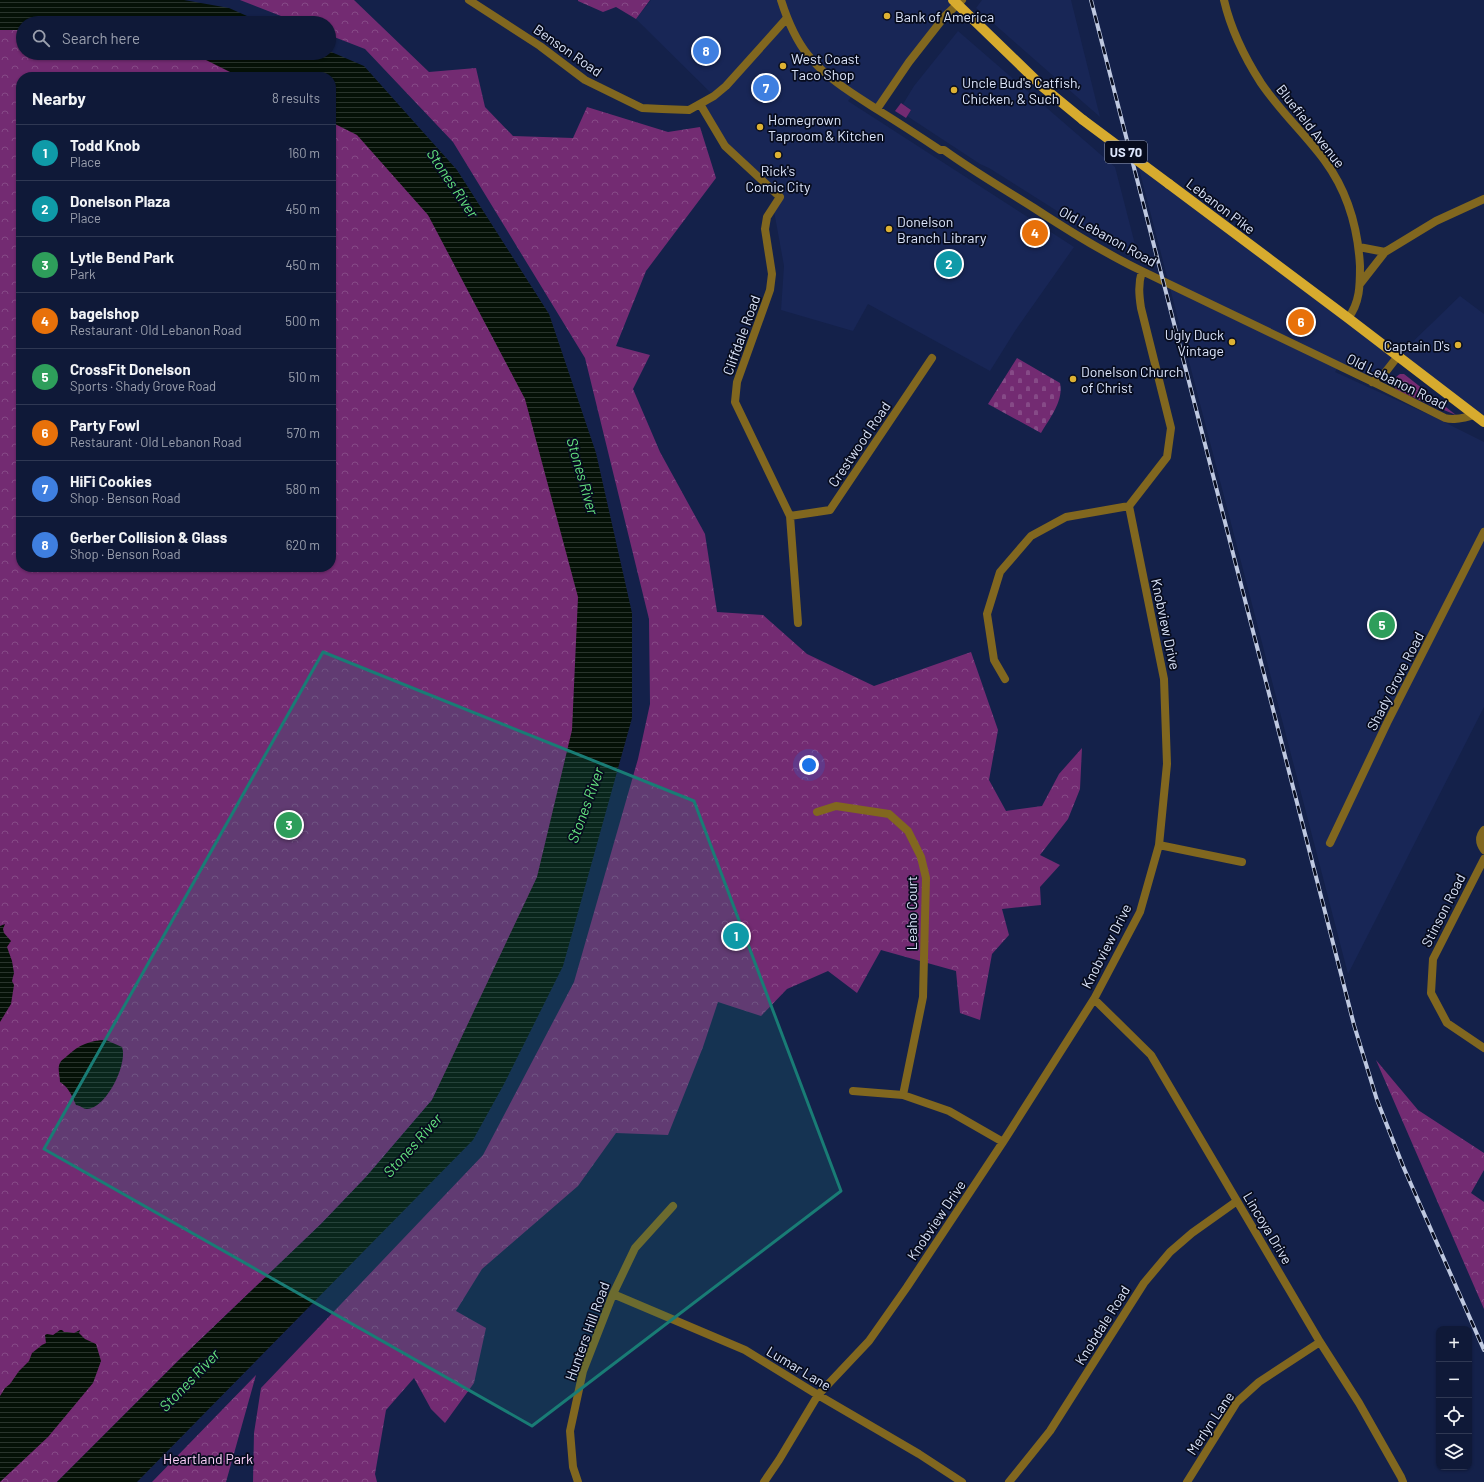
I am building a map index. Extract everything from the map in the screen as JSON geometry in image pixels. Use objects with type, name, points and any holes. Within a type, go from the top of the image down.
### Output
[{"type":"main road","name":"Lebanon Pike","points":[[957,2],[1044,88],[1083,120],[1348,318],[1484,422]]},
{"type":"street","name":"Benson Road","points":[[469,0],[540,46],[585,80],[642,108],[689,110],[714,96],[726,86],[787,18]]},
{"type":"street","name":"Old Lebanon Road","points":[[781,0],[787,18],[798,40],[815,63],[828,76],[847,90],[1074,234],[1113,257],[1450,420],[1475,415]]},
{"type":"street","name":"Bluefield Avenue","points":[[1224,0],[1238,41],[1253,69],[1267,91],[1324,160],[1336,178],[1350,210],[1359,247],[1360,284],[1355,309],[1348,318]]},
{"type":"street","points":[[877,109],[909,62],[957,2]]},
{"type":"street","name":"Cliffdale Road","points":[[700,104],[725,146],[780,197],[767,217],[765,229],[772,274],[770,290],[737,382],[735,402],[790,516],[798,623]]},
{"type":"street","points":[[1360,284],[1385,252],[1436,221],[1484,199]]},
{"type":"street","points":[[1359,247],[1385,252]]},
{"type":"street","points":[[1005,679],[994,660],[987,614],[1000,572],[1031,536],[1066,517],[1129,506],[1167,457],[1171,428],[1141,308],[1139,280],[1142,271]]},
{"type":"street","points":[[1372,382],[1384,374],[1398,356]]},
{"type":"street","name":"Crestwood Road","points":[[790,516],[830,510],[932,358]]},
{"type":"street","name":"Knobview Drive","points":[[764,1482],[818,1395],[869,1341],[907,1287],[1003,1142],[1094,999],[1140,912],[1159,845],[1167,764],[1164,679],[1129,506]]},
{"type":"street","name":"Shady Grove Road","points":[[1330,843],[1387,723],[1484,532]]},
{"type":"street","name":"Leaho Court","points":[[817,812],[836,806],[889,814],[908,830],[921,857],[926,878],[923,997],[903,1095]]},
{"type":"street","points":[[1484,830],[1480,838],[1480,843],[1484,850]]},
{"type":"street","points":[[1159,845],[1242,862]]},
{"type":"street","name":"Stinson Road","points":[[1484,859],[1433,959],[1431,993],[1448,1023],[1484,1048]]},
{"type":"street","name":"Lincoya Drive","points":[[1094,999],[1151,1055],[1320,1342],[1359,1403],[1403,1482]]},
{"type":"street","points":[[853,1091],[903,1095],[949,1111],[1003,1142]]},
{"type":"street","name":"Knobdale Road","points":[[1009,1482],[1050,1431],[1144,1283],[1170,1252],[1192,1233],[1237,1201]]},
{"type":"street","name":"Hunters Hill Road","points":[[578,1482],[573,1467],[570,1431],[583,1371],[613,1294],[635,1248],[673,1206]]},
{"type":"street","name":"Lumar Lane","points":[[613,1294],[745,1350],[919,1454],[962,1482]]},
{"type":"street","name":"Merlyn Lane","points":[[1187,1482],[1237,1402],[1259,1382],[1320,1342]]},
{"type":"highlighted area","points":[[323,652],[694,801],[841,1191],[532,1426],[44,1149]]},
{"type":"shaded area","points":[[651,0],[953,0],[957,5],[877,109],[854,94],[848,101],[1074,247],[1015,331],[990,371],[868,304],[853,331],[781,310],[784,266],[774,211],[780,197],[741,162],[700,104],[714,96],[636,19]]},
{"type":"shaded area","points":[[982,0],[1071,0],[1100,117],[976,8]]},
{"type":"shaded area","points":[[958,31],[1115,167],[1138,256],[1087,230],[989,168],[980,164],[907,116],[911,110],[903,104],[914,86]]},
{"type":"shaded area","points":[[1137,161],[1398,356],[1460,296],[1484,314],[1484,422],[1399,356],[1372,382],[1338,367],[1335,372],[1434,417],[1484,442],[1484,707],[1348,974]]},
{"type":"green space","points":[[0,0],[16,16],[16,60],[325,60],[335,72],[16,72],[16,572],[336,572],[336,73],[537,311],[608,741],[432,1100],[366,1177],[321,1224],[179,1360],[57,1482],[0,1482]]},
{"type":"green space","points":[[240,0],[354,0],[429,72],[476,68],[485,107],[513,136],[573,138],[587,107],[668,132],[700,127],[716,178],[646,271],[616,346],[650,355],[633,389],[660,452],[705,534],[717,612],[763,615],[807,654],[874,686],[971,652],[998,730],[989,780],[1006,811],[1042,806],[1059,774],[1082,748],[1080,789],[1068,819],[1040,855],[1060,865],[1040,887],[1041,905],[1002,909],[1009,935],[992,954],[980,1020],[960,1013],[956,971],[881,950],[857,993],[828,971],[787,989],[761,1016],[718,1002],[703,1047],[668,1135],[616,1133],[578,1186],[482,1269],[456,1311],[486,1328],[474,1383],[445,1423],[431,1409],[414,1378],[386,1410],[375,1474],[377,1482],[253,1482],[254,1433],[261,1388],[483,1155],[574,982],[638,759],[650,704],[649,619],[585,358],[453,142],[365,49],[336,38],[336,16],[281,16]]},
{"type":"green space","points":[[578,0],[650,0],[636,19],[616,7],[603,12]]},
{"type":"green space","points":[[901,103],[911,110],[906,118],[895,111]]},
{"type":"green space","points":[[1017,358],[1060,383],[1061,390],[1058,403],[1041,433],[988,404]]},
{"type":"green space","points":[[1400,374],[1404,374],[1456,415],[1398,391],[1395,388],[1394,382],[1395,378]]},
{"type":"green space","points":[[1376,1060],[1418,1110],[1484,1153],[1484,1170],[1471,1193],[1484,1202],[1484,1309]]},
{"type":"green space","name":"Heartland Park","points":[[256,1375],[226,1482],[152,1482]]},
{"type":"water","points":[[0,0],[184,0],[229,8],[247,16],[16,16],[16,30],[0,30]]},
{"type":"water","name":"Stones River","points":[[336,54],[364,66],[457,170],[549,314],[596,453],[632,613],[632,718],[563,966],[504,1084],[473,1140],[137,1482],[57,1482],[179,1360],[321,1224],[366,1177],[432,1100],[537,877],[572,730],[578,597],[525,399],[428,215],[357,135],[336,124],[336,72],[230,72],[206,60],[336,60]]},
{"type":"water","points":[[5,924],[3,929],[4,933],[11,941],[7,947],[12,961],[14,973],[12,981],[14,985],[11,1004],[0,1022],[0,926]]},
{"type":"water","points":[[106,1040],[122,1047],[122,1063],[114,1084],[102,1101],[94,1107],[86,1109],[76,1105],[68,1089],[60,1082],[59,1065],[62,1060],[80,1046],[90,1042]]},
{"type":"water","points":[[60,1330],[74,1333],[80,1330],[79,1333],[85,1339],[96,1344],[101,1361],[93,1383],[48,1437],[0,1482],[0,1396],[19,1371],[29,1361],[32,1353],[46,1343],[45,1335],[53,1335]]},
{"type":"railway","points":[[1091,0],[1354,1025],[1377,1100],[1403,1166],[1484,1350]]},
{"type":"place","name":"Bank of America","points":[[887,16]]},
{"type":"place","name":"Gerber Collision & Glass","points":[[706,51]]},
{"type":"place","name":"West Coast Taco Shop","points":[[783,66]]},
{"type":"place","name":"HiFi Cookies","points":[[766,88]]},
{"type":"place","name":"Uncle Bud's Catfish, Chicken, & Such","points":[[954,90]]},
{"type":"place","name":"Homegrown Taproom & Kitchen","points":[[760,127]]},
{"type":"place","name":"Rick's Comic City","points":[[778,155]]},
{"type":"place","name":"Donelson Branch Library","points":[[889,229]]},
{"type":"place","name":"bagelshop","points":[[1035,233]]},
{"type":"place","name":"Donelson Plaza","points":[[949,264]]},
{"type":"place","name":"Party Fowl","points":[[1301,322]]},
{"type":"place","name":"Ugly Duck Vintage","points":[[1232,342]]},
{"type":"place","name":"Captain D's","points":[[1458,345]]},
{"type":"place","name":"Donelson Church of Christ","points":[[1073,379]]},
{"type":"place","name":"CrossFit Donelson","points":[[1382,625]]},
{"type":"place","name":"Lytle Bend Park","points":[[289,825]]},
{"type":"place","name":"Todd Knob","points":[[736,936]]}]
